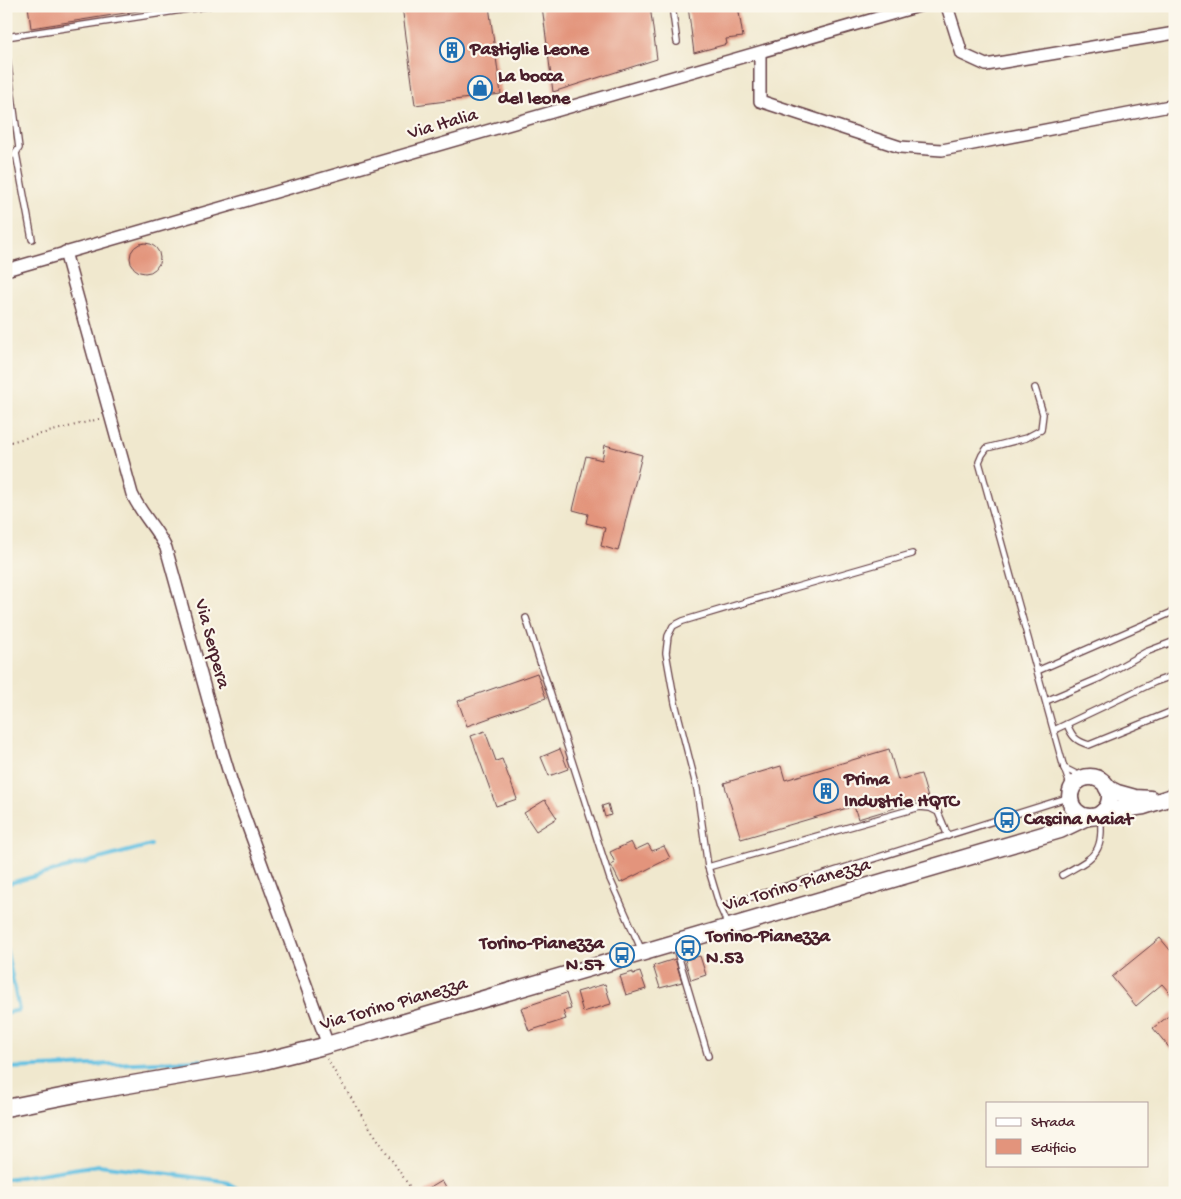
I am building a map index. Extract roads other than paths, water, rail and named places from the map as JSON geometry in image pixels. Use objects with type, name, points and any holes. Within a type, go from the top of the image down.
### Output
[{"type":"main road","points":[[1044,834],[1065,810],[1071,795],[1079,781],[1084,778],[1097,779],[1103,782],[1110,794],[1110,800],[1107,806],[1096,815],[1081,814],[1072,806],[1071,795]]},
{"type":"main road","name":"Via Torino Pianezza","points":[[1107,788],[1135,798],[1159,800]]},
{"type":"main road","name":"Via Torino Pianezza","points":[[6,1108],[260,1062],[324,1046],[1060,830],[1096,815],[1144,806],[1175,796]]},
{"type":"street","name":"Via Italia","points":[[6,270],[919,6]]},
{"type":"street","points":[[947,6],[962,54],[986,65],[1175,33]]},
{"type":"street","points":[[760,53],[760,101],[900,146],[942,150],[1175,105]]},
{"type":"street","name":"Via Serpera","points":[[65,252],[132,494],[137,506],[162,539],[166,548],[232,783],[324,1046]]},
{"type":"lane","points":[[6,37],[208,6]]},
{"type":"lane","points":[[672,6],[677,42]]},
{"type":"lane","points":[[6,50],[19,148],[16,153],[6,159]]},
{"type":"lane","points":[[16,153],[32,239]]},
{"type":"lane","points":[[720,907],[948,836],[1071,795],[979,462],[987,448],[1026,438],[1041,430],[1042,414],[1035,388]]},
{"type":"lane","points":[[729,927],[720,907],[708,867],[697,789],[675,703],[666,653],[668,636],[673,626],[683,622],[790,588],[912,554]]},
{"type":"lane","points":[[1037,671],[1175,611]]},
{"type":"lane","points":[[526,618],[610,879],[643,952]]},
{"type":"lane","points":[[1046,701],[1100,678],[1146,652],[1175,641]]},
{"type":"lane","points":[[1054,730],[1155,682],[1175,675]]},
{"type":"lane","points":[[1067,724],[1071,734],[1080,742],[1089,745],[1175,710]]},
{"type":"lane","points":[[1064,768],[1084,778]]},
{"type":"lane","points":[[708,867],[920,807],[930,808],[938,812],[948,836]]},
{"type":"lane","points":[[1062,875],[1089,860],[1098,850],[1102,833],[1096,815]]},
{"type":"lane","points":[[675,943],[708,1056]]},
{"type":"waterway","points":[[6,884],[151,845]]},
{"type":"waterway","points":[[6,948],[19,1010],[6,1013]]},
{"type":"waterway","points":[[6,1068],[201,1060]]},
{"type":"waterway","points":[[6,1179],[99,1165],[224,1181],[245,1193]]},
{"type":"place","name":"Pastiglie Leone","points":[[452,50]]},
{"type":"place","name":"La bocca del leone","points":[[480,88]]},
{"type":"place","name":"Prima Industrie HQTC","points":[[826,791]]},
{"type":"place","name":"Cascina Maiat","points":[[1007,820]]},
{"type":"place","name":"Torino-Pianezza N.53","points":[[688,948]]},
{"type":"place","name":"Torino-Pianezza N.57","points":[[622,955]]}]
